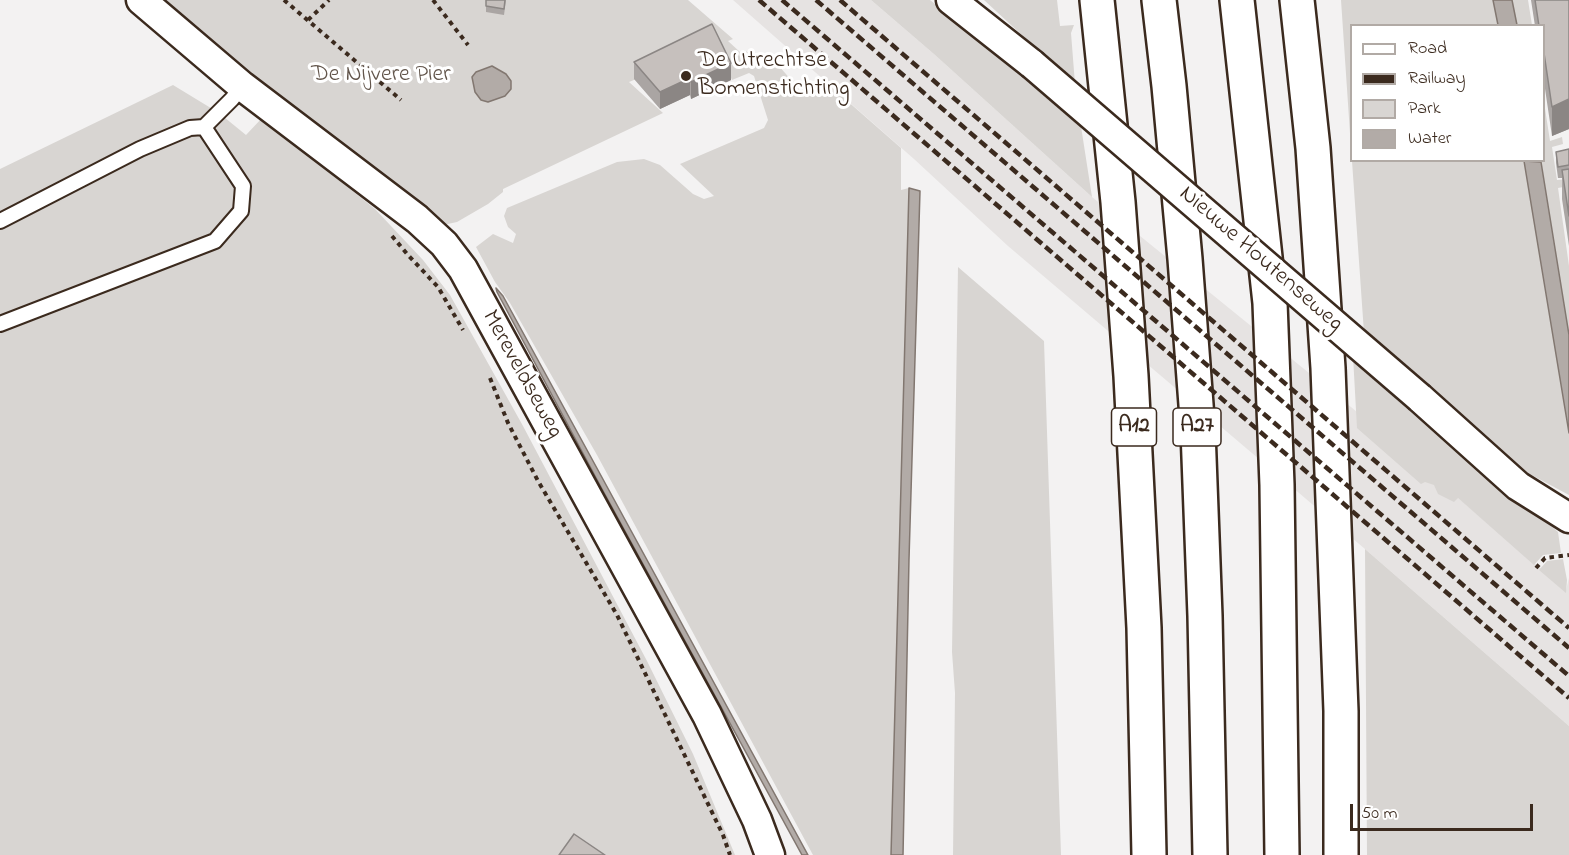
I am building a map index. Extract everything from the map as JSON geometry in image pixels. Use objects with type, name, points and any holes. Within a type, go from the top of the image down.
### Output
[{"type":"highway","name":"A12","points":[[1097,0],[1118,202],[1131,376],[1144,628],[1149,855]]},
{"type":"highway","name":"A27","points":[[1159,0],[1171,98],[1198,431],[1210,855]]},
{"type":"highway","points":[[1237,0],[1270,303],[1277,485],[1282,855]]},
{"type":"highway","points":[[1297,0],[1312,148],[1328,368],[1340,676],[1341,855]]},
{"type":"street","name":"Mereveldseweg","points":[[141,0],[242,86],[417,219],[444,244],[463,269],[707,715],[757,820],[770,855]]},
{"type":"street","name":"Nieuwe Houtenseweg","points":[[951,0],[1032,64],[1420,398],[1518,486],[1569,518]]},
{"type":"lane","points":[[0,221],[141,149],[190,128],[204,127],[242,86]]},
{"type":"lane","points":[[0,324],[215,242],[242,212],[243,186],[204,127]]},
{"type":"path","points":[[284,0],[401,100]]},
{"type":"path","points":[[308,20],[329,0]]},
{"type":"path","points":[[433,0],[468,45]]},
{"type":"path","points":[[384,228],[438,287],[465,333]]},
{"type":"path","points":[[487,370],[508,423],[538,481],[617,615],[723,835],[730,855]]},
{"type":"path","points":[[1536,568],[1545,558],[1569,555]]},
{"type":"shaded area","points":[[733,0],[871,0],[1092,197],[1367,420],[1566,590],[1569,578],[1569,726],[1365,549],[1008,246],[914,159]]},
{"type":"green space","name":"De Nijvere Pier","points":[[148,0],[688,0],[733,39],[728,41],[740,52],[744,50],[757,57],[772,58],[792,81],[807,88],[816,84],[828,84],[901,148],[901,190],[909,188],[896,855],[813,855],[597,455],[476,247],[493,234],[513,243],[516,234],[508,227],[504,216],[507,208],[617,162],[644,159],[660,165],[693,194],[704,199],[714,196],[680,164],[764,128],[768,120],[754,76],[749,73],[732,80],[716,46],[629,82],[663,113],[503,189],[503,192],[488,204],[457,222],[443,225]]},
{"type":"green space","points":[[871,0],[930,0],[962,26],[1013,60],[1016,71],[1023,74],[1080,120],[1092,197],[935,55]]},
{"type":"green space","points":[[984,0],[1057,0],[1060,26],[1074,25],[1071,33],[1075,84]]},
{"type":"green space","points":[[1341,0],[1502,0],[1506,24],[1350,24],[1350,133]]},
{"type":"green space","points":[[1512,0],[1528,0],[1532,24],[1517,24]]},
{"type":"green space","points":[[173,85],[219,113],[246,135],[262,118],[375,209],[423,260],[450,295],[523,426],[647,661],[693,754],[735,855],[0,855],[0,169]]},
{"type":"green space","points":[[1545,108],[1550,141],[1562,137],[1563,144],[1552,147],[1557,180],[1569,179],[1569,186],[1558,188],[1569,266],[1569,335],[1541,162],[1545,162]]},
{"type":"green space","points":[[1352,162],[1529,162],[1569,404],[1569,495],[1528,473],[1364,333]]},
{"type":"green space","points":[[958,267],[1044,341],[1061,855],[953,855],[955,693],[952,652]]},
{"type":"green space","points":[[1353,356],[1558,532],[1561,553],[1543,555],[1534,565],[1458,498],[1454,502],[1438,494],[1434,485],[1425,482],[1421,484],[1357,428]]},
{"type":"green space","points":[[1365,549],[1569,726],[1569,855],[1367,855]]},
{"type":"green space","points":[[1563,559],[1567,580],[1566,593],[1539,570],[1547,561]]},
{"type":"water","points":[[1493,0],[1512,0],[1517,24],[1498,24]]},
{"type":"water","points":[[492,66],[506,74],[511,81],[511,89],[505,96],[488,102],[481,100],[475,92],[472,77],[476,72]]},
{"type":"water","points":[[1524,162],[1541,162],[1569,335],[1569,433]]},
{"type":"water","points":[[909,188],[920,191],[903,855],[891,855]]},
{"type":"water","points":[[496,288],[503,296],[808,855],[802,855],[602,489]]},
{"type":"building","points":[[486,0],[505,0],[504,9],[486,6]]},
{"type":"building","points":[[1535,0],[1569,0],[1569,99],[1552,107],[1545,60],[1545,24],[1539,24]]},
{"type":"building","points":[[712,24],[731,63],[691,82],[690,78],[660,92],[634,62]]},
{"type":"building","points":[[1569,149],[1569,165],[1558,167],[1556,152]]},
{"type":"building","points":[[1569,169],[1569,216],[1562,170]]},
{"type":"building","points":[[574,834],[605,855],[559,855]]},
{"type":"railway","points":[[759,0],[1569,698]]},
{"type":"railway","points":[[782,0],[1569,676]]},
{"type":"railway","points":[[816,0],[1569,648]]},
{"type":"railway","points":[[840,0],[1569,628]]},
{"type":"place","name":"De Utrechtse Bomenstichting","points":[[686,76]]}]
